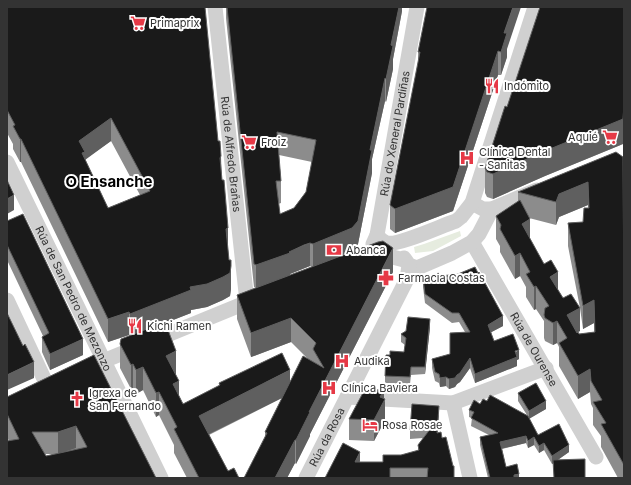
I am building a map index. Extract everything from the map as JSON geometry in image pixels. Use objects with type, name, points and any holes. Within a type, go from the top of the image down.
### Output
[{"type":"street","name":"Rúa de Alfredo Brañas","points":[[215,7],[247,302]]},
{"type":"street","name":"Rúa do Xeneral Pardiñas","points":[[406,263],[385,255],[363,259],[377,235],[417,7]]},
{"type":"street","points":[[377,235],[380,239],[388,243],[402,241],[456,221],[472,203],[535,7]]},
{"type":"street","name":"Rúa de San Pedro de Mezonzo","points":[[7,162],[25,215],[104,361],[162,478]]},
{"type":"street","points":[[472,203],[483,209],[492,208],[549,185]]},
{"type":"street","points":[[402,241],[406,263],[416,268],[472,242],[479,234],[492,208]]},
{"type":"street","name":"Rúa de Ourense","points":[[472,242],[596,457]]},
{"type":"street","name":"Rúa da Rosa","points":[[306,478],[406,279],[406,263]]},
{"type":"street","points":[[7,300],[40,388],[247,302],[270,294]]},
{"type":"street","points":[[348,397],[453,402],[546,368]]},
{"type":"street","points":[[453,402],[470,478]]},
{"type":"shaded area","points":[[460,231],[461,236],[433,251],[415,253],[414,247]]},
{"type":"building","points":[[7,7],[205,7],[218,141],[220,141],[222,180],[224,180],[228,228],[226,229],[229,260],[231,260],[230,273],[207,284],[190,287],[191,290],[130,314],[129,312],[108,319],[21,139],[13,126],[15,125],[7,110]],"holes":[[[111,118],[150,191],[108,208],[82,153],[85,152],[79,141]]]},
{"type":"building","points":[[227,7],[399,7],[391,45],[393,46],[370,150],[372,150],[358,221],[352,228],[313,244],[310,243],[304,245],[289,252],[290,253],[256,265],[254,264]],"holes":[[[277,132],[316,140],[306,192],[294,208],[280,214],[276,181],[281,181]]]},
{"type":"building","points":[[427,7],[513,7],[504,33],[507,33],[501,52],[498,51],[453,187],[395,209],[390,205],[420,52],[418,52]]},
{"type":"building","points":[[540,7],[624,7],[623,119],[493,174],[487,172],[485,168]]},
{"type":"building","points":[[616,152],[623,157],[624,465],[601,424],[606,423],[593,402],[602,400],[591,381],[590,369],[578,376],[559,343],[567,338],[557,321],[553,323],[545,318],[545,308],[549,306],[526,274],[530,272],[520,253],[515,256],[500,229],[501,225],[496,216],[520,200],[530,219],[522,224],[544,264],[551,260],[558,272],[550,277],[563,298],[571,294],[580,308],[567,315],[577,333],[595,332],[594,300],[583,306],[568,223],[583,222],[584,208],[589,208],[588,182],[559,194],[556,202],[518,192]]},
{"type":"building","points":[[7,180],[14,195],[7,199]]},
{"type":"building","points":[[23,214],[83,339],[50,354],[42,337],[49,333],[7,245],[7,221]]},
{"type":"building","points":[[383,241],[393,248],[296,440],[275,478],[244,478],[303,356],[324,368],[313,349],[316,343],[291,318],[251,333],[237,295]]},
{"type":"building","points":[[475,267],[503,316],[488,325],[494,341],[513,334],[519,350],[515,351],[517,357],[475,374],[470,358],[455,378],[440,378],[439,374],[435,372],[432,359],[450,354],[450,333],[470,332],[459,313],[452,313],[425,294],[423,278],[458,274]]},
{"type":"building","points":[[7,313],[23,346],[25,344],[34,362],[7,375]]},
{"type":"building","points":[[408,317],[430,319],[425,367],[411,367],[410,377],[385,376],[386,355],[390,355],[390,351],[404,352],[406,338],[401,334],[406,331]]},
{"type":"building","points":[[165,322],[176,351],[166,356],[179,381],[173,384],[183,404],[220,385],[219,383],[282,353],[290,370],[199,416],[228,471],[234,468],[239,478],[199,478],[174,429],[177,427],[159,392],[156,393],[143,367],[136,370],[133,364],[131,365],[120,344],[121,339]]},
{"type":"building","points":[[94,355],[156,478],[7,478],[7,441],[19,439],[7,414],[7,397]],"holes":[[[76,426],[87,447],[46,456],[32,432],[58,432]]]},
{"type":"building","points":[[536,383],[546,401],[529,411],[518,393]]},
{"type":"building","points":[[365,389],[384,390],[380,397],[385,399],[374,420],[349,419]]},
{"type":"building","points":[[490,395],[528,416],[538,435],[559,424],[569,445],[552,456],[544,443],[539,446],[534,437],[528,441],[526,436],[500,442],[506,467],[517,464],[519,474],[514,475],[514,478],[490,478],[480,437],[498,433],[471,418],[474,412],[469,410],[474,400],[480,404],[483,399],[487,401]]},
{"type":"building","points":[[412,404],[439,406],[437,433],[441,432],[442,438],[446,437],[454,466],[454,478],[427,478],[428,468],[390,468],[390,478],[325,478],[343,443],[360,452],[355,462],[383,462],[383,455],[401,455],[419,450],[418,445],[431,428],[410,430]]},
{"type":"building","points":[[585,459],[585,478],[554,478],[553,460]]},
{"type":"place","name":"Primaprix","points":[[138,23]]},
{"type":"place","name":"Indómito","points":[[492,86]]},
{"type":"place","name":"Aquié","points":[[610,137]]},
{"type":"place","name":"Froiz","points":[[249,142]]},
{"type":"place","name":"Clínica Dental - Sanitas","points":[[467,158]]},
{"type":"place","name":"Abanca","points":[[334,250]]},
{"type":"place","name":"Farmacia Costas","points":[[386,278]]},
{"type":"place","name":"Kichi Ramen","points":[[135,326]]},
{"type":"place","name":"Audika","points":[[342,361]]},
{"type":"place","name":"Clínica Baviera","points":[[329,388]]},
{"type":"place","name":"Igrexa de San Fernando","points":[[77,399]]},
{"type":"place","name":"Rosa Rosae","points":[[370,425]]},
{"type":"district","name":"O Ensanche","points":[[109,182]]}]
